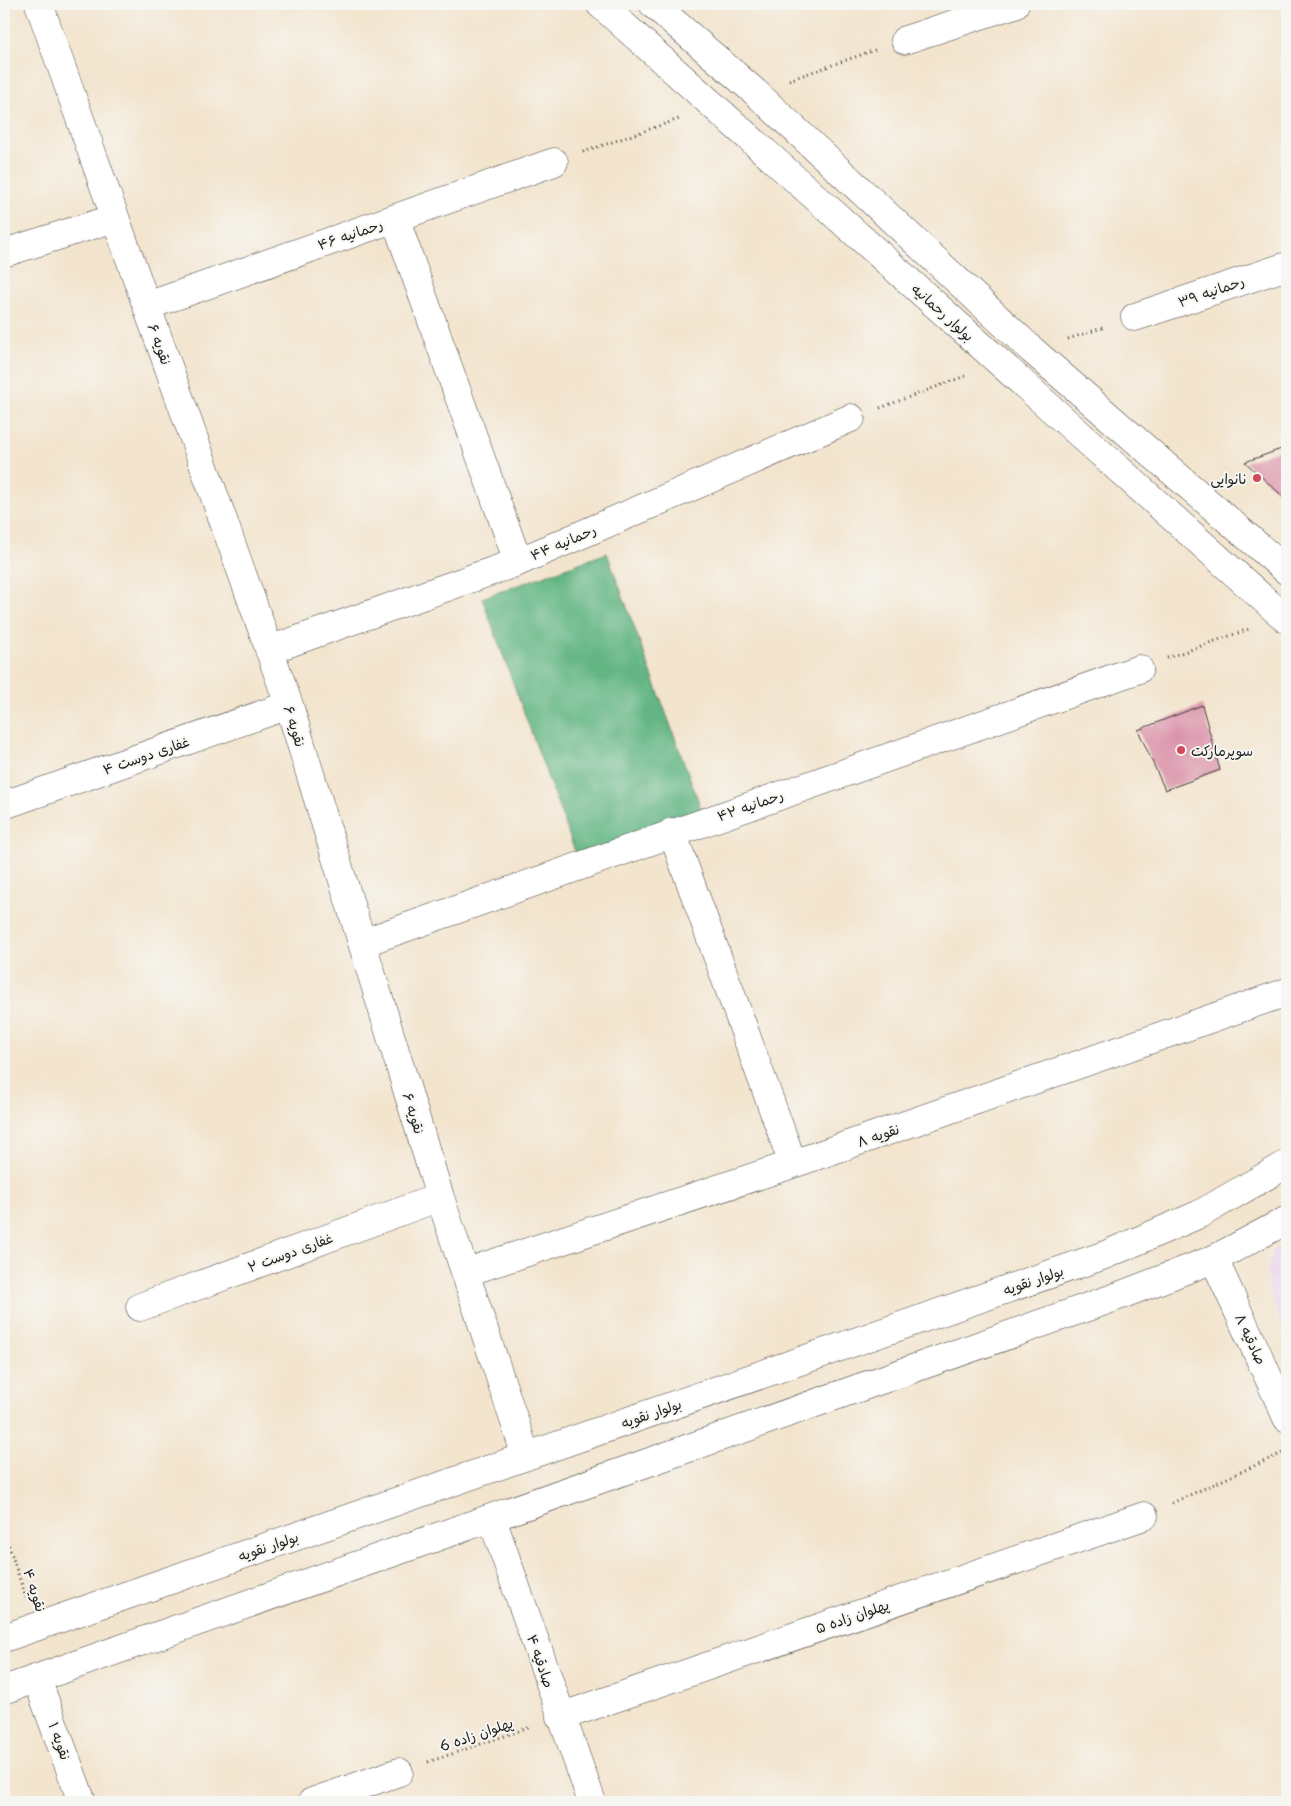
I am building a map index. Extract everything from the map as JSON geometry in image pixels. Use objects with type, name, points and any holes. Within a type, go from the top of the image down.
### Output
[{"type":"street","name":"نقویه ۶","points":[[39,4],[289,705],[440,1197],[467,1272],[526,1456]]},
{"type":"street","name":"بولوار رحمانیه","points":[[600,4],[1286,618]]},
{"type":"street","points":[[653,4],[755,92],[1032,350],[1287,571]]},
{"type":"street","points":[[904,40],[1015,4]]},
{"type":"street","name":"رحمانیه ۴۶","points":[[146,306],[554,162]]},
{"type":"street","points":[[4,253],[116,218]]},
{"type":"street","points":[[395,218],[518,562]]},
{"type":"street","name":"رحمانیه ۳۹","points":[[1135,317],[1287,266]]},
{"type":"street","name":"رحمانیه ۴۴","points":[[269,650],[518,562],[851,418]]},
{"type":"street","name":"رحمانیه ۴۲","points":[[362,943],[672,832],[1139,669]]},
{"type":"street","name":"غفاری دوست ۴","points":[[4,805],[289,705]]},
{"type":"street","points":[[672,832],[793,1164]]},
{"type":"street","name":"نقویه ۸","points":[[467,1272],[793,1164],[1287,992]]},
{"type":"street","name":"بولوار نقویه","points":[[4,1638],[1105,1255],[1200,1214],[1287,1164]]},
{"type":"street","name":"غفاری دوست ۲","points":[[140,1307],[440,1197]]},
{"type":"street","points":[[4,1690],[1116,1297],[1214,1259],[1287,1220]]},
{"type":"street","name":"صادقیه ۸","points":[[1214,1259],[1287,1418]]},
{"type":"street","name":"پهلوان زاده ۵","points":[[560,1717],[1144,1516]]},
{"type":"street","name":"صادقیه ۴","points":[[492,1519],[560,1717],[592,1802]]},
{"type":"street","name":"نقویه ۱","points":[[37,1679],[82,1802]]},
{"type":"street","points":[[312,1802],[399,1772]]},
{"type":"path","points":[[755,92],[904,40]]},
{"type":"path","points":[[554,162],[716,106]]},
{"type":"path","points":[[1032,350],[1135,317]]},
{"type":"path","points":[[851,418],[1000,363]]},
{"type":"path","points":[[1139,669],[1286,618]]},
{"type":"path","points":[[1144,1516],[1287,1450]]},
{"type":"path","name":"نقویه ۴","points":[[4,1531],[35,1627]]},
{"type":"path","name":"پهلوان زاده 6","points":[[399,1772],[560,1717]]},
{"type":"shaded area","points":[[1287,1242],[1287,1340],[1269,1289],[1268,1268],[1274,1249]]},
{"type":"green space","points":[[607,553],[702,811],[577,857],[482,598]]},
{"type":"building","points":[[1287,447],[1287,500],[1245,462]]},
{"type":"building","name":"سوپرمارکت","points":[[1202,705],[1220,770],[1165,790],[1138,730]]},
{"type":"place","name":"نانوایی","points":[[1257,478]]},
{"type":"place","name":"سوپرمارکت","points":[[1181,750]]}]
